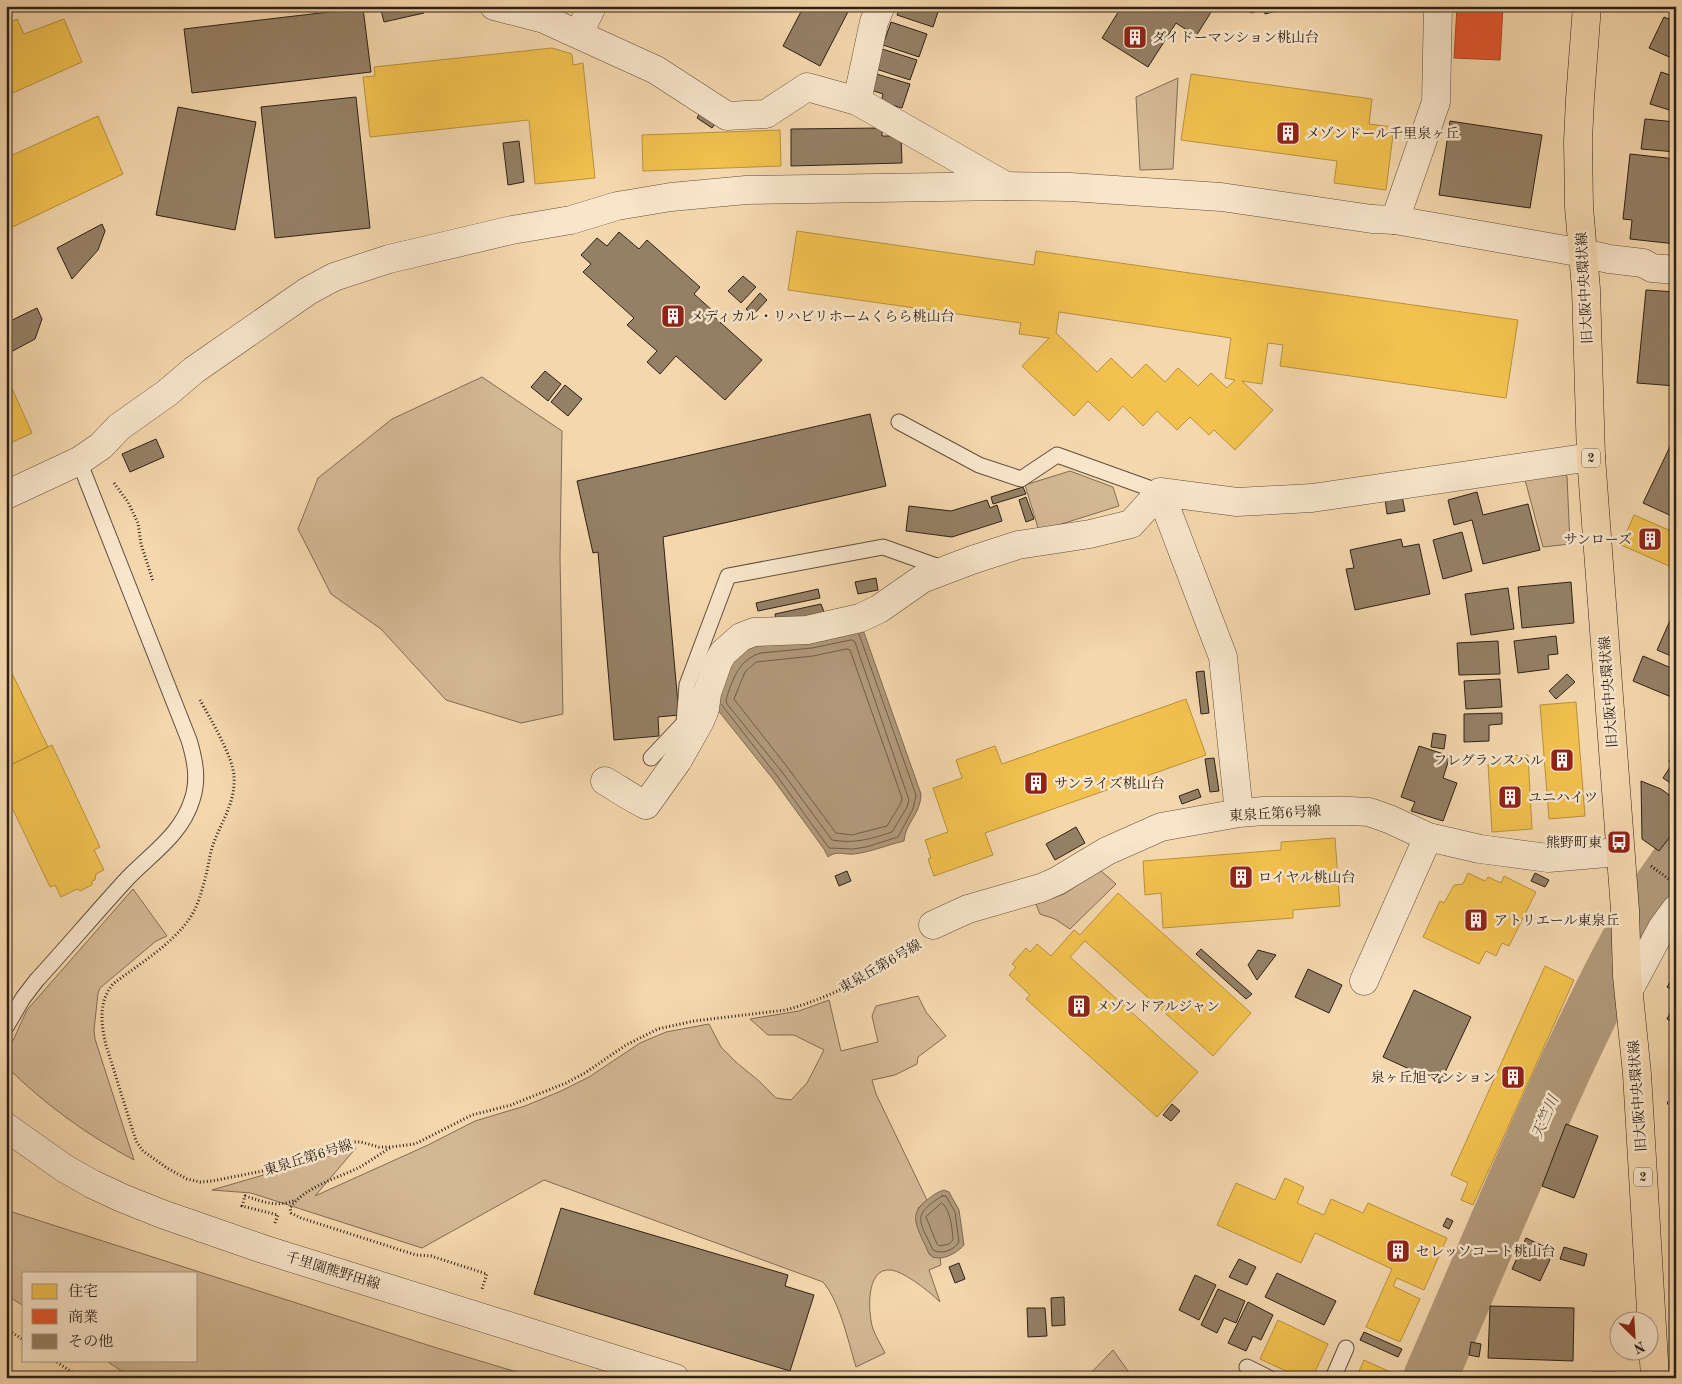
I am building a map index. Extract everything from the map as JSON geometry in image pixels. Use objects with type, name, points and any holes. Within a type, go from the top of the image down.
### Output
[{"type":"main road","name":"旧大阪中央環状線","points":[[1588,6],[1578,141],[1579,207],[1586,289],[1591,457],[1619,852],[1625,910],[1628,983],[1637,1074],[1655,1378]]},
{"type":"street","points":[[494,6],[544,19],[656,70],[727,116],[766,114],[807,87],[857,101],[1006,186]]},
{"type":"street","points":[[579,34],[592,6]]},
{"type":"street","points":[[857,101],[874,22],[881,6]]},
{"type":"street","points":[[1395,220],[1436,102],[1438,6]]},
{"type":"street","points":[[6,495],[79,461],[100,446],[119,427],[167,393],[194,370],[308,292],[334,277],[381,261],[512,230],[572,220],[617,206],[671,197],[746,190],[1006,186],[1070,187],[1221,197],[1372,219],[1395,220],[1609,259],[1643,263],[1652,268],[1676,270]]},
{"type":"street","points":[[1160,492],[1237,502],[1312,498],[1591,457]]},
{"type":"street","points":[[605,781],[624,791],[629,797],[646,805],[678,760],[700,722],[718,662],[727,649],[742,637],[754,632],[807,630],[860,618],[878,609],[922,579],[944,569],[1018,545],[1090,534],[1131,524],[1160,492]]},
{"type":"street","points":[[1160,492],[1223,657],[1239,813]]},
{"type":"street","name":"東泉丘第6号線","points":[[932,925],[968,909],[1041,888],[1057,881],[1107,851],[1161,827],[1239,813],[1264,811],[1369,812],[1428,837],[1480,849],[1548,858],[1619,852]]},
{"type":"street","points":[[1364,981],[1428,837]]},
{"type":"street","points":[[1628,983],[1676,909]]},
{"type":"street","name":"千里園熊野田線","points":[[6,1127],[64,1168],[122,1198],[211,1232],[675,1378]]},
{"type":"lane","points":[[899,422],[979,465],[1021,479],[1057,455],[1160,492]]},
{"type":"lane","points":[[6,1027],[23,998],[36,981],[127,879],[177,831],[192,800],[196,781],[189,740],[79,461]]},
{"type":"lane","points":[[651,758],[684,723],[687,685],[728,576],[884,547],[944,569]]},
{"type":"lane","points":[[1333,1378],[1346,1348]]},
{"type":"lane","points":[[1247,1367],[1269,1378]]},
{"type":"path","points":[[1658,870],[1676,885]]},
{"type":"path","name":"東泉丘第6号線","points":[[200,1182],[273,1169],[315,1156],[346,1142],[361,1142],[390,1148],[415,1144],[472,1115],[511,1105],[555,1088],[585,1073],[626,1045],[658,1029],[694,1021],[786,1010],[839,991],[888,965],[926,940],[932,925]]},
{"type":"path","points":[[274,1226],[278,1215],[242,1206],[244,1196],[276,1205],[284,1205],[296,1200],[310,1190],[361,1166],[390,1148]]},
{"type":"path","points":[[296,1200],[290,1208],[291,1213],[301,1218],[416,1255],[431,1256],[487,1274],[473,1313]]},
{"type":"path","points":[[6,1328],[22,1339]]},
{"type":"path","points":[[57,1362],[80,1378]]},
{"type":"shaded area","points":[[1178,78],[1173,169],[1140,170],[1136,97]]},
{"type":"shaded area","points":[[482,377],[562,431],[560,558],[563,714],[521,723],[446,700],[381,629],[331,594],[298,529],[318,478],[392,419]]},
{"type":"shaded area","points":[[1558,470],[1567,476],[1570,544],[1543,547],[1524,476]]},
{"type":"shaded area","points":[[1070,471],[1113,487],[1119,506],[1039,531],[1025,485]]},
{"type":"shaded area","points":[[1100,870],[1116,884],[1070,929],[1055,919],[1040,914],[1036,904],[1064,894]]},
{"type":"shaded area","points":[[133,889],[167,936],[156,941],[100,988],[94,1030],[95,1039],[134,1160],[67,1118],[35,1093],[6,1066],[10,1047],[27,1010]]},
{"type":"shaded area","points":[[918,996],[926,1012],[946,1036],[918,1057],[917,1064],[895,1075],[872,1080],[876,1094],[927,1200],[918,1208],[916,1222],[929,1254],[933,1257],[940,1257],[941,1265],[929,1270],[940,1302],[924,1288],[903,1274],[891,1270],[883,1271],[873,1283],[870,1293],[870,1313],[873,1329],[885,1353],[856,1367],[839,1311],[823,1282],[544,1180],[422,1248],[251,1193],[212,1190],[356,1148],[315,1196],[428,1145],[475,1121],[525,1106],[561,1091],[589,1077],[640,1043],[666,1032],[709,1024],[721,1047],[737,1063],[776,1098],[791,1100],[807,1083],[824,1050],[794,1035],[768,1035],[750,1019],[799,1011],[829,1000],[841,1051],[878,1042],[872,1016],[876,1006]]},
{"type":"shaded area","points":[[6,1210],[440,1349],[537,1378],[132,1378],[108,1362],[198,1362],[198,1272],[22,1272],[22,1305],[6,1295]]},
{"type":"shaded area","points":[[1113,1350],[1133,1378],[1086,1378]]},
{"type":"water","points":[[862,627],[921,794],[920,801],[907,829],[904,841],[860,853],[837,853],[828,857],[773,779],[717,709],[725,671],[748,645]]},
{"type":"water","points":[[944,1190],[949,1192],[959,1210],[964,1245],[950,1255],[937,1258],[931,1256],[928,1252],[916,1223],[916,1214],[927,1200]]},
{"type":"building: 住宅","points":[[17,19],[24,34],[64,19],[82,62],[6,96],[6,24]]},
{"type":"building: 住宅","points":[[552,48],[572,54],[573,65],[583,63],[595,178],[535,184],[529,120],[370,137],[363,77],[375,76],[374,67]]},
{"type":"building: 住宅","name":"メゾンドール千里泉ヶ丘","points":[[1191,74],[1372,99],[1369,124],[1394,127],[1386,190],[1334,183],[1337,161],[1181,140]]},
{"type":"building: 住宅","points":[[98,116],[123,174],[6,230],[6,158]]},
{"type":"building: 住宅","points":[[780,130],[781,166],[643,171],[642,135]]},
{"type":"building: 住宅","points":[[797,231],[1034,265],[1036,251],[1518,320],[1506,398],[1280,366],[1283,345],[1268,343],[1262,384],[1242,381],[1273,410],[1235,450],[1214,430],[1209,435],[1190,417],[1177,430],[1157,411],[1143,426],[1123,406],[1109,421],[1088,401],[1074,416],[1022,366],[1049,338],[1019,334],[1021,323],[788,290]],"holes":[[[1059,312],[1231,338],[1225,378],[1235,380],[1227,388],[1211,373],[1198,386],[1178,368],[1165,382],[1146,364],[1132,378],[1111,358],[1097,372],[1056,333]]]},
{"type":"building: 住宅","points":[[6,375],[32,433],[6,445]]},
{"type":"building: 住宅","name":"サンローズ","points":[[1634,515],[1676,533],[1676,569],[1621,545]]},
{"type":"building: 住宅","points":[[6,661],[48,747],[6,767]]},
{"type":"building: 住宅","name":"サンライズ桃山台","points":[[1186,699],[1206,755],[985,833],[993,855],[934,876],[928,859],[931,858],[925,840],[948,832],[933,788],[962,778],[956,760],[995,746],[1002,764]]},
{"type":"building: 住宅","name":"フレグランスハル","points":[[1576,702],[1585,816],[1549,819],[1540,705]]},
{"type":"building: 住宅","points":[[52,745],[100,847],[94,850],[104,870],[96,874],[92,885],[80,891],[77,889],[61,897],[55,885],[50,887],[6,795],[6,767]]},
{"type":"building: 住宅","name":"ユニハイツ","points":[[1528,755],[1532,829],[1492,832],[1488,764],[1507,763],[1507,756]]},
{"type":"building: 住宅","name":"ロイヤル桃山台","points":[[1335,838],[1340,906],[1293,910],[1293,918],[1163,928],[1161,893],[1145,895],[1143,861],[1281,850],[1281,842]]},
{"type":"building: 住宅","name":"アトリエール東泉丘","points":[[1468,873],[1485,881],[1488,877],[1501,883],[1504,876],[1536,892],[1509,946],[1502,943],[1496,956],[1486,951],[1479,964],[1423,937],[1440,901],[1444,903],[1454,885],[1463,884]]},
{"type":"building: 住宅","name":"メゾンドアルジャン","points":[[1118,893],[1251,1013],[1213,1056],[1085,941],[1070,957],[1198,1072],[1157,1117],[1026,999],[1030,995],[1009,975],[1016,967],[1012,964],[1026,948],[1030,952],[1037,944],[1051,956],[1074,930],[1080,935]]},
{"type":"building: 住宅","name":"泉ヶ丘旭マンション","points":[[1545,966],[1574,980],[1473,1205],[1461,1200],[1468,1183],[1451,1175]]},
{"type":"building: 住宅","name":"セレッソコート桃山台","points":[[1285,1178],[1304,1187],[1297,1203],[1324,1215],[1331,1199],[1363,1213],[1368,1203],[1447,1238],[1424,1290],[1397,1278],[1393,1286],[1420,1299],[1400,1342],[1366,1327],[1392,1269],[1315,1233],[1301,1263],[1217,1225],[1236,1183],[1275,1200]]},
{"type":"building: 住宅","points":[[1278,1320],[1328,1344],[1312,1378],[1301,1378],[1260,1359]]},
{"type":"building: 住宅","points":[[1364,1360],[1395,1374],[1393,1378],[1356,1378]]},
{"type":"building: 商業","points":[[1457,6],[1503,6],[1500,60],[1454,58]]},
{"type":"building: その他","points":[[380,6],[422,6],[424,13],[384,22]]},
{"type":"building: その他","points":[[433,6],[442,6],[443,10],[434,12]]},
{"type":"building: その他","points":[[804,6],[851,6],[820,66],[783,46]]},
{"type":"building: その他","points":[[900,6],[940,6],[933,27],[897,15]]},
{"type":"building: その他","name":"ダイドーマンション桃山台","points":[[1122,6],[1215,6],[1196,36],[1176,23],[1148,67],[1102,38]]},
{"type":"building: その他","points":[[1238,6],[1288,6],[1288,8],[1265,14],[1264,9],[1251,13],[1250,9],[1239,12]]},
{"type":"building: その他","points":[[1661,6],[1676,6],[1676,13]]},
{"type":"building: その他","points":[[363,8],[371,72],[192,93],[184,29]]},
{"type":"building: その他","points":[[1664,17],[1676,22],[1676,60],[1649,48]]},
{"type":"building: その他","points":[[891,22],[927,34],[919,57],[883,45]]},
{"type":"building: その他","points":[[876,47],[917,60],[910,80],[876,69]]},
{"type":"building: その他","points":[[1661,72],[1676,77],[1676,112],[1650,104]]},
{"type":"building: その他","points":[[873,73],[910,84],[902,108],[881,102],[883,94],[868,89]]},
{"type":"building: その他","points":[[356,97],[370,228],[275,238],[261,107]]},
{"type":"building: その他","points":[[178,107],[256,122],[235,230],[156,215]]},
{"type":"building: その他","points":[[701,111],[717,121],[712,128],[697,118]]},
{"type":"building: その他","points":[[1645,119],[1676,122],[1676,152],[1641,149]]},
{"type":"building: その他","points":[[1450,121],[1542,135],[1530,208],[1439,195]]},
{"type":"building: その他","points":[[882,128],[882,136],[901,136],[902,163],[791,166],[791,129]]},
{"type":"building: その他","points":[[519,141],[524,182],[508,185],[503,143]]},
{"type":"building: その他","points":[[1630,154],[1676,159],[1676,244],[1630,239],[1632,220],[1623,219]]},
{"type":"building: その他","points":[[102,224],[105,231],[98,250],[72,279],[57,248]]},
{"type":"building: その他","name":"メディカル・リハビリホームくらら桃山台","points":[[619,232],[639,249],[647,240],[700,287],[694,294],[714,312],[711,314],[762,360],[725,400],[676,356],[660,374],[647,362],[657,351],[627,325],[634,318],[583,272],[591,264],[581,255],[597,238],[607,246]]},
{"type":"building: その他","points":[[743,276],[756,287],[741,303],[728,291]]},
{"type":"building: その他","points":[[1646,290],[1676,292],[1676,386],[1637,383]]},
{"type":"building: その他","points":[[760,293],[767,300],[753,315],[746,309]]},
{"type":"building: その他","points":[[37,308],[42,319],[35,339],[9,353],[6,348],[6,323]]},
{"type":"building: その他","points":[[545,371],[561,384],[548,401],[531,387]]},
{"type":"building: その他","points":[[565,385],[582,399],[568,416],[551,402]]},
{"type":"building: その他","points":[[870,414],[886,486],[663,537],[679,715],[658,717],[659,736],[614,740],[598,552],[593,553],[577,481]]},
{"type":"building: その他","points":[[1676,434],[1676,518],[1643,503]]},
{"type":"building: その他","points":[[156,439],[164,457],[130,472],[122,454]]},
{"type":"building: その他","points":[[1023,487],[1026,494],[993,504],[991,497]]},
{"type":"building: その他","points":[[1477,492],[1483,515],[1528,504],[1540,550],[1483,564],[1472,520],[1454,525],[1448,500]]},
{"type":"building: その他","points":[[1402,496],[1405,511],[1387,514],[1385,499]]},
{"type":"building: その他","points":[[1026,497],[1034,519],[1026,522],[1019,500]]},
{"type":"building: その他","points":[[987,500],[990,508],[997,505],[1002,521],[952,537],[906,531],[909,506],[951,511]]},
{"type":"building: その他","points":[[1462,532],[1472,571],[1443,579],[1433,540]]},
{"type":"building: その他","points":[[1401,539],[1403,547],[1419,544],[1430,594],[1355,610],[1346,569],[1354,568],[1350,550]]},
{"type":"building: その他","points":[[876,578],[878,590],[858,594],[855,582]]},
{"type":"building: その他","points":[[1571,582],[1574,623],[1522,628],[1518,587]]},
{"type":"building: その他","points":[[1508,588],[1514,629],[1471,635],[1465,594]]},
{"type":"building: その他","points":[[818,589],[820,598],[758,611],[756,603]]},
{"type":"building: その他","points":[[821,604],[824,612],[777,623],[775,614]]},
{"type":"building: その他","points":[[1676,607],[1676,658],[1657,650]]},
{"type":"building: その他","points":[[1556,636],[1558,654],[1548,655],[1549,669],[1518,673],[1514,641]]},
{"type":"building: その他","points":[[1498,641],[1500,674],[1459,675],[1457,643]]},
{"type":"building: その他","points":[[1643,656],[1676,670],[1676,699],[1633,681]]},
{"type":"building: その他","points":[[1204,671],[1209,713],[1201,714],[1196,672]]},
{"type":"building: その他","points":[[1567,674],[1575,682],[1556,699],[1549,691]]},
{"type":"building: その他","points":[[1500,679],[1502,707],[1466,709],[1464,681]]},
{"type":"building: その他","points":[[1502,713],[1502,724],[1489,725],[1489,741],[1464,742],[1464,714]]},
{"type":"building: その他","points":[[1433,733],[1446,735],[1444,749],[1431,747]]},
{"type":"building: その他","points":[[1419,746],[1450,756],[1443,778],[1457,783],[1443,821],[1411,811],[1415,802],[1401,797]]},
{"type":"building: その他","points":[[1676,751],[1676,787],[1663,778],[1672,764],[1669,761]]},
{"type":"building: その他","points":[[1214,758],[1219,791],[1210,792],[1205,759]]},
{"type":"building: その他","points":[[1641,781],[1661,789],[1676,800],[1676,829],[1659,851],[1642,839]]},
{"type":"building: その他","points":[[1198,789],[1201,797],[1182,804],[1179,796]]},
{"type":"building: その他","points":[[1076,827],[1085,843],[1055,860],[1046,844]]},
{"type":"building: その他","points":[[847,871],[851,881],[839,886],[835,876]]},
{"type":"building: その他","points":[[1535,873],[1549,880],[1545,887],[1531,881]]},
{"type":"building: その他","points":[[1201,949],[1252,994],[1246,999],[1196,954]]},
{"type":"building: その他","points":[[1258,950],[1276,955],[1257,980],[1248,965]]},
{"type":"building: その他","points":[[1308,969],[1342,985],[1329,1013],[1295,997]]},
{"type":"building: その他","points":[[1676,973],[1676,992],[1667,987]]},
{"type":"building: その他","points":[[1414,990],[1471,1017],[1440,1083],[1383,1057]]},
{"type":"building: その他","points":[[1676,1002],[1676,1025],[1667,1019]]},
{"type":"building: その他","points":[[1172,1104],[1180,1111],[1171,1121],[1163,1115]]},
{"type":"building: その他","points":[[1566,1124],[1598,1136],[1574,1198],[1542,1186]]},
{"type":"building: その他","points":[[561,1208],[788,1275],[785,1286],[814,1295],[790,1371],[534,1294]]},
{"type":"building: その他","points":[[1447,1218],[1453,1221],[1449,1229],[1443,1226]]},
{"type":"building: その他","points":[[1526,1238],[1554,1251],[1540,1281],[1512,1269]]},
{"type":"building: その他","points":[[1564,1247],[1587,1254],[1584,1266],[1560,1259]]},
{"type":"building: その他","points":[[1239,1259],[1256,1267],[1247,1285],[1229,1277]]},
{"type":"building: その他","points":[[959,1263],[965,1279],[955,1283],[949,1267]]},
{"type":"building: その他","points":[[1277,1273],[1336,1301],[1324,1325],[1265,1297]]},
{"type":"building: その他","points":[[1195,1275],[1216,1285],[1199,1320],[1179,1310]]},
{"type":"building: その他","points":[[1218,1289],[1245,1301],[1236,1323],[1224,1318],[1217,1333],[1201,1325]]},
{"type":"building: その他","points":[[1064,1297],[1065,1325],[1052,1326],[1051,1298]]},
{"type":"building: その他","points":[[1248,1302],[1273,1315],[1261,1340],[1253,1336],[1246,1351],[1228,1343]]},
{"type":"building: その他","points":[[1490,1306],[1574,1308],[1573,1361],[1488,1358]]},
{"type":"building: その他","points":[[1027,1308],[1045,1308],[1047,1336],[1028,1337]]},
{"type":"building: その他","points":[[1364,1332],[1402,1349],[1398,1357],[1360,1340]]},
{"type":"building: その他","points":[[1471,1342],[1481,1344],[1479,1357],[1469,1355]]},
{"type":"building: その他","points":[[1592,1372],[1615,1372],[1615,1378],[1592,1378]]},
{"type":"waterway","name":"天竺川","points":[[1430,1378],[1565,1068],[1629,938],[1676,865]]},
{"type":"place","name":"ダイドーマンション桃山台","points":[[1135,37]]},
{"type":"place","name":"メゾンドール千里泉ヶ丘","points":[[1288,133]]},
{"type":"place","name":"メディカル・リハビリホームくらら桃山台","points":[[673,316]]},
{"type":"place","name":"サンローズ","points":[[1650,539]]},
{"type":"place","name":"フレグランスハル","points":[[1562,760]]},
{"type":"place","name":"サンライズ桃山台","points":[[1036,783]]},
{"type":"place","name":"ユニハイツ","points":[[1510,797]]},
{"type":"place","name":"熊野町東","points":[[1619,842]]},
{"type":"place","name":"ロイヤル桃山台","points":[[1241,877]]},
{"type":"place","name":"アトリエール東泉丘","points":[[1476,920]]},
{"type":"place","name":"メゾンドアルジャン","points":[[1079,1006]]},
{"type":"place","name":"泉ヶ丘旭マンション","points":[[1513,1077]]},
{"type":"place","name":"セレッソコート桃山台","points":[[1398,1251]]}]
